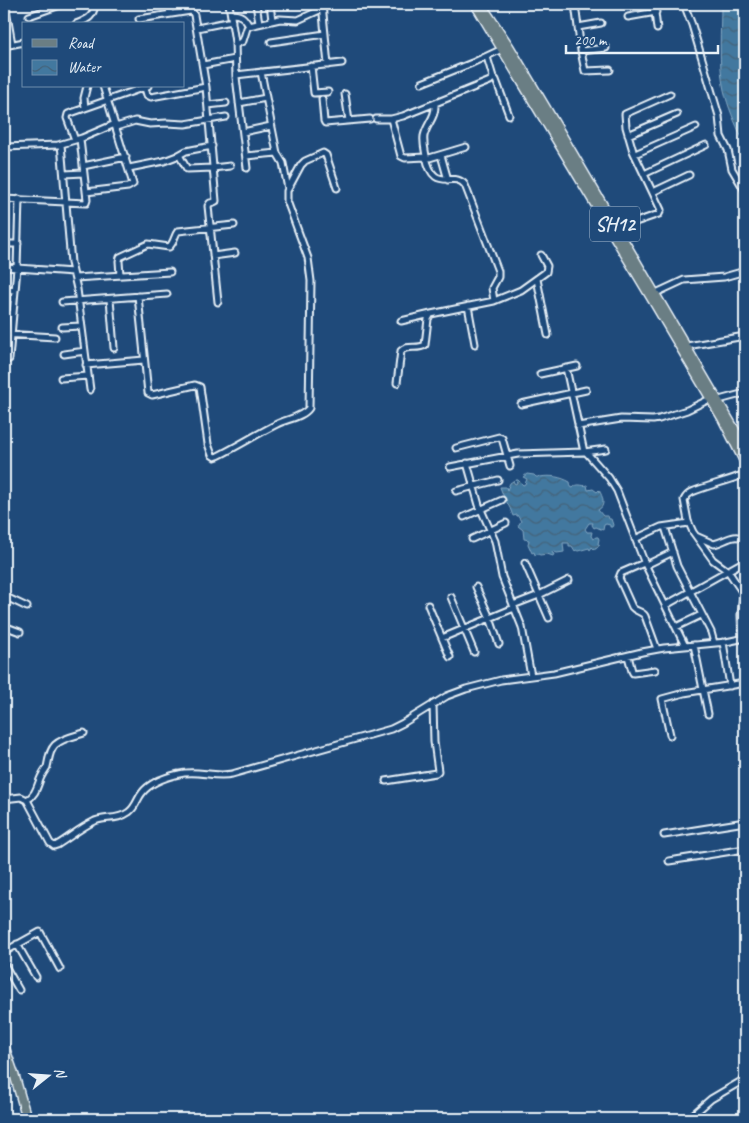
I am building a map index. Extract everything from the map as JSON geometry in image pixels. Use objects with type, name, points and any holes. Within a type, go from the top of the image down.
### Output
[{"type":"main road","points":[[474,4],[715,399],[745,463]]},
{"type":"main road","name":"SH12","points":[[481,4],[514,54],[618,228],[687,346],[715,399],[745,447]]},
{"type":"main road","points":[[4,1044],[25,1119]]},
{"type":"main road","points":[[4,1055],[25,1119]]},
{"type":"street","points":[[5,4],[12,44]]},
{"type":"street","points":[[29,16],[62,4]]},
{"type":"street","points":[[85,22],[94,11],[95,4]]},
{"type":"street","points":[[168,4],[170,14]]},
{"type":"street","points":[[229,4],[235,44],[236,75],[247,168]]},
{"type":"street","points":[[256,4],[259,23]]},
{"type":"street","points":[[270,4],[272,20]]},
{"type":"street","points":[[575,4],[581,51],[586,71],[610,70]]},
{"type":"street","points":[[654,4],[657,29]]},
{"type":"street","points":[[684,4],[692,24],[718,116],[722,140],[728,150],[732,169],[745,191]]},
{"type":"street","points":[[249,26],[280,19],[298,20],[322,6],[328,65]]},
{"type":"street","points":[[139,19],[192,11],[203,65],[212,146],[216,201],[208,204],[218,302]]},
{"type":"street","points":[[628,17],[656,12]]},
{"type":"street","points":[[231,14],[238,14],[244,18],[249,26]]},
{"type":"street","points":[[196,28],[232,21]]},
{"type":"street","points":[[578,27],[601,23]]},
{"type":"street","points":[[235,44],[244,41],[249,26]]},
{"type":"street","points":[[271,42],[325,34]]},
{"type":"street","points":[[4,46],[22,42]]},
{"type":"street","points":[[581,51],[606,48]]},
{"type":"street","points":[[422,82],[472,63],[502,49]]},
{"type":"street","points":[[486,56],[508,115]]},
{"type":"street","points":[[203,65],[235,58]]},
{"type":"street","points":[[236,75],[342,63]]},
{"type":"street","points":[[311,66],[313,92],[328,92]]},
{"type":"street","points":[[138,296],[146,388],[149,394],[195,385],[200,387],[208,444],[212,455],[215,457],[309,408],[311,281],[308,258],[287,201],[288,189],[283,163],[277,153],[261,72]]},
{"type":"street","points":[[322,99],[325,123],[391,119],[490,81],[493,77]]},
{"type":"street","points":[[146,88],[147,95],[150,97],[206,87]]},
{"type":"street","points":[[85,108],[84,98],[86,88]]},
{"type":"street","points":[[86,192],[131,186],[133,181],[104,88]]},
{"type":"street","points":[[4,198],[86,203],[84,173],[78,140],[67,118],[67,114],[143,88]]},
{"type":"street","points":[[345,94],[349,121]]},
{"type":"street","points":[[618,228],[659,214],[661,210],[634,154],[626,127],[625,114],[670,94]]},
{"type":"street","points":[[239,103],[266,98]]},
{"type":"street","points":[[208,105],[226,103]]},
{"type":"street","points":[[435,103],[435,114],[424,135],[426,158],[430,171],[437,178],[459,180],[465,185],[498,271],[498,278],[492,288],[494,302]]},
{"type":"street","points":[[628,135],[677,114]]},
{"type":"street","points":[[4,147],[61,144],[78,140],[116,125],[135,121],[150,124],[185,124],[226,117]]},
{"type":"street","points":[[391,119],[401,156],[405,158],[426,158],[466,147]]},
{"type":"street","points":[[243,132],[272,126]]},
{"type":"street","points":[[634,154],[696,127]]},
{"type":"street","points":[[61,144],[71,263],[82,326],[90,390]]},
{"type":"street","points":[[644,174],[706,145]]},
{"type":"street","points":[[129,168],[164,161],[186,151],[212,146]]},
{"type":"street","points":[[246,156],[277,153]]},
{"type":"street","points":[[288,189],[301,165],[305,161],[323,153],[326,155],[337,188]]},
{"type":"street","points":[[179,155],[187,169],[230,166]]},
{"type":"street","points":[[442,155],[448,180]]},
{"type":"street","points":[[83,166],[126,157]]},
{"type":"street","points":[[64,174],[84,173]]},
{"type":"street","points":[[652,192],[689,175]]},
{"type":"street","points":[[4,361],[9,359],[17,268],[19,199]]},
{"type":"street","points":[[120,275],[119,259],[148,244],[169,247],[178,232],[234,225]]},
{"type":"street","points":[[4,244],[18,244]]},
{"type":"street","points":[[214,256],[235,253]]},
{"type":"street","points":[[401,321],[494,302],[521,290],[546,272],[547,269],[541,255]]},
{"type":"street","points":[[4,268],[74,275],[170,272]]},
{"type":"street","points":[[656,293],[684,280],[724,277],[745,271]]},
{"type":"street","points":[[537,279],[548,335]]},
{"type":"street","points":[[4,289],[15,290]]},
{"type":"street","points":[[62,302],[167,294]]},
{"type":"street","points":[[110,299],[114,348]]},
{"type":"street","points":[[468,306],[475,344]]},
{"type":"street","points":[[4,313],[13,314]]},
{"type":"street","points":[[397,384],[401,351],[405,348],[419,348],[425,345],[428,319],[431,314]]},
{"type":"street","points":[[62,327],[82,326]]},
{"type":"street","points":[[4,334],[55,337]]},
{"type":"street","points":[[687,346],[745,336]]},
{"type":"street","points":[[64,354],[85,351]]},
{"type":"street","points":[[86,365],[144,360]]},
{"type":"street","points":[[540,374],[577,366]]},
{"type":"street","points":[[566,368],[585,452],[614,485],[645,564],[686,646]]},
{"type":"street","points":[[61,378],[88,376]]},
{"type":"street","points":[[521,404],[586,390]]},
{"type":"street","points":[[578,426],[621,418],[659,419],[715,399],[745,393]]},
{"type":"street","points":[[456,448],[502,438],[510,466]]},
{"type":"street","points":[[450,467],[507,455],[585,452],[606,449]]},
{"type":"street","points":[[467,463],[481,510],[497,545],[502,577],[522,627],[531,676]]},
{"type":"street","points":[[4,799],[20,797],[27,800],[50,843],[57,845],[93,822],[114,818],[129,812],[135,806],[143,791],[156,781],[191,772],[222,776],[232,774],[390,729],[403,724],[447,696],[501,680],[554,673],[657,649],[743,638],[741,615],[744,594],[728,571],[713,560],[696,535],[689,523],[684,503],[685,497],[691,492],[745,474]]},
{"type":"street","points":[[456,491],[498,480]]},
{"type":"street","points":[[464,517],[502,500]]},
{"type":"street","points":[[472,539],[506,523]]},
{"type":"street","points":[[635,539],[665,526],[689,523]]},
{"type":"street","points":[[665,526],[677,566],[711,632],[714,643]]},
{"type":"street","points":[[696,535],[714,544],[735,536],[745,539]]},
{"type":"street","points":[[657,649],[643,614],[632,607],[619,578],[621,573],[673,552]]},
{"type":"street","points":[[666,605],[745,561]]},
{"type":"street","points":[[525,564],[549,618]]},
{"type":"street","points":[[442,638],[490,618],[569,580]]},
{"type":"street","points":[[476,587],[499,644]]},
{"type":"street","points":[[4,596],[27,607]]},
{"type":"street","points":[[452,597],[474,652]]},
{"type":"street","points":[[428,605],[450,657]]},
{"type":"street","points":[[676,627],[701,615]]},
{"type":"street","points":[[4,626],[20,632]]},
{"type":"street","points":[[723,642],[730,686]]},
{"type":"street","points":[[694,645],[708,714]]},
{"type":"street","points":[[628,656],[633,673],[655,670]]},
{"type":"street","points":[[670,735],[662,699],[684,693],[745,683]]},
{"type":"street","points":[[386,781],[436,773],[438,771],[434,742],[433,704]]},
{"type":"street","points":[[27,800],[35,792],[53,746],[84,733]]},
{"type":"street","points":[[664,835],[745,822]]},
{"type":"street","points":[[669,861],[745,850]]},
{"type":"street","points":[[4,952],[40,932],[60,969]]},
{"type":"street","points":[[18,944],[36,978]]},
{"type":"street","points":[[4,964],[19,990]]},
{"type":"street","points":[[688,1119],[711,1099],[745,1080]]},
{"type":"water","points":[[721,4],[745,4],[745,139],[742,138],[732,115],[722,80],[720,58]]},
{"type":"water","points":[[527,474],[536,477],[548,476],[559,478],[570,482],[573,488],[577,485],[587,485],[588,490],[593,489],[597,492],[599,490],[603,498],[603,504],[598,510],[603,516],[608,516],[611,519],[613,525],[610,527],[610,525],[604,525],[603,530],[594,528],[593,523],[589,523],[585,529],[587,532],[592,532],[591,536],[593,539],[598,537],[599,539],[598,544],[600,545],[595,550],[592,547],[590,550],[589,548],[575,551],[572,546],[569,546],[569,543],[563,543],[564,552],[557,553],[553,551],[553,556],[547,554],[535,555],[534,552],[532,553],[528,544],[529,540],[524,539],[523,530],[518,526],[521,521],[517,515],[513,516],[500,487],[506,487],[507,490],[510,483],[513,481],[515,484],[517,483],[516,480],[523,485],[527,479],[523,477]]}]
